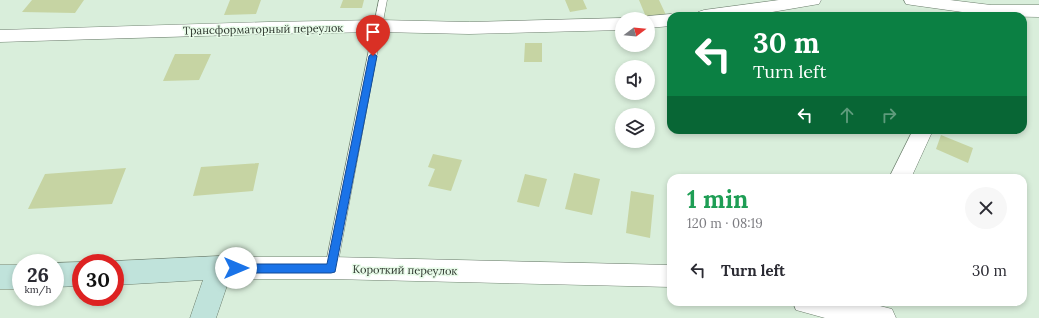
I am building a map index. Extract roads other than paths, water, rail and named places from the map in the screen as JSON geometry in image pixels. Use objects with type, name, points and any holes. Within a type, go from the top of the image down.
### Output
[{"type":"street","points":[[739,12],[814,0]]},
{"type":"street","points":[[912,0],[1013,12]]},
{"type":"street","points":[[1027,13],[1039,12]]},
{"type":"street","points":[[655,21],[667,20]]},
{"type":"street","name":"Трансформаторный переулок","points":[[0,36],[379,26],[469,28],[615,24]]},
{"type":"street","points":[[902,174],[921,134]]},
{"type":"street","points":[[203,318],[220,268]]},
{"type":"street","name":"Короткий переулок","points":[[124,273],[220,268],[331,268],[667,276]]},
{"type":"street","points":[[0,277],[12,276]]},
{"type":"street","points":[[819,306],[883,318]]},
{"type":"lane","points":[[331,268],[383,0]]}]
